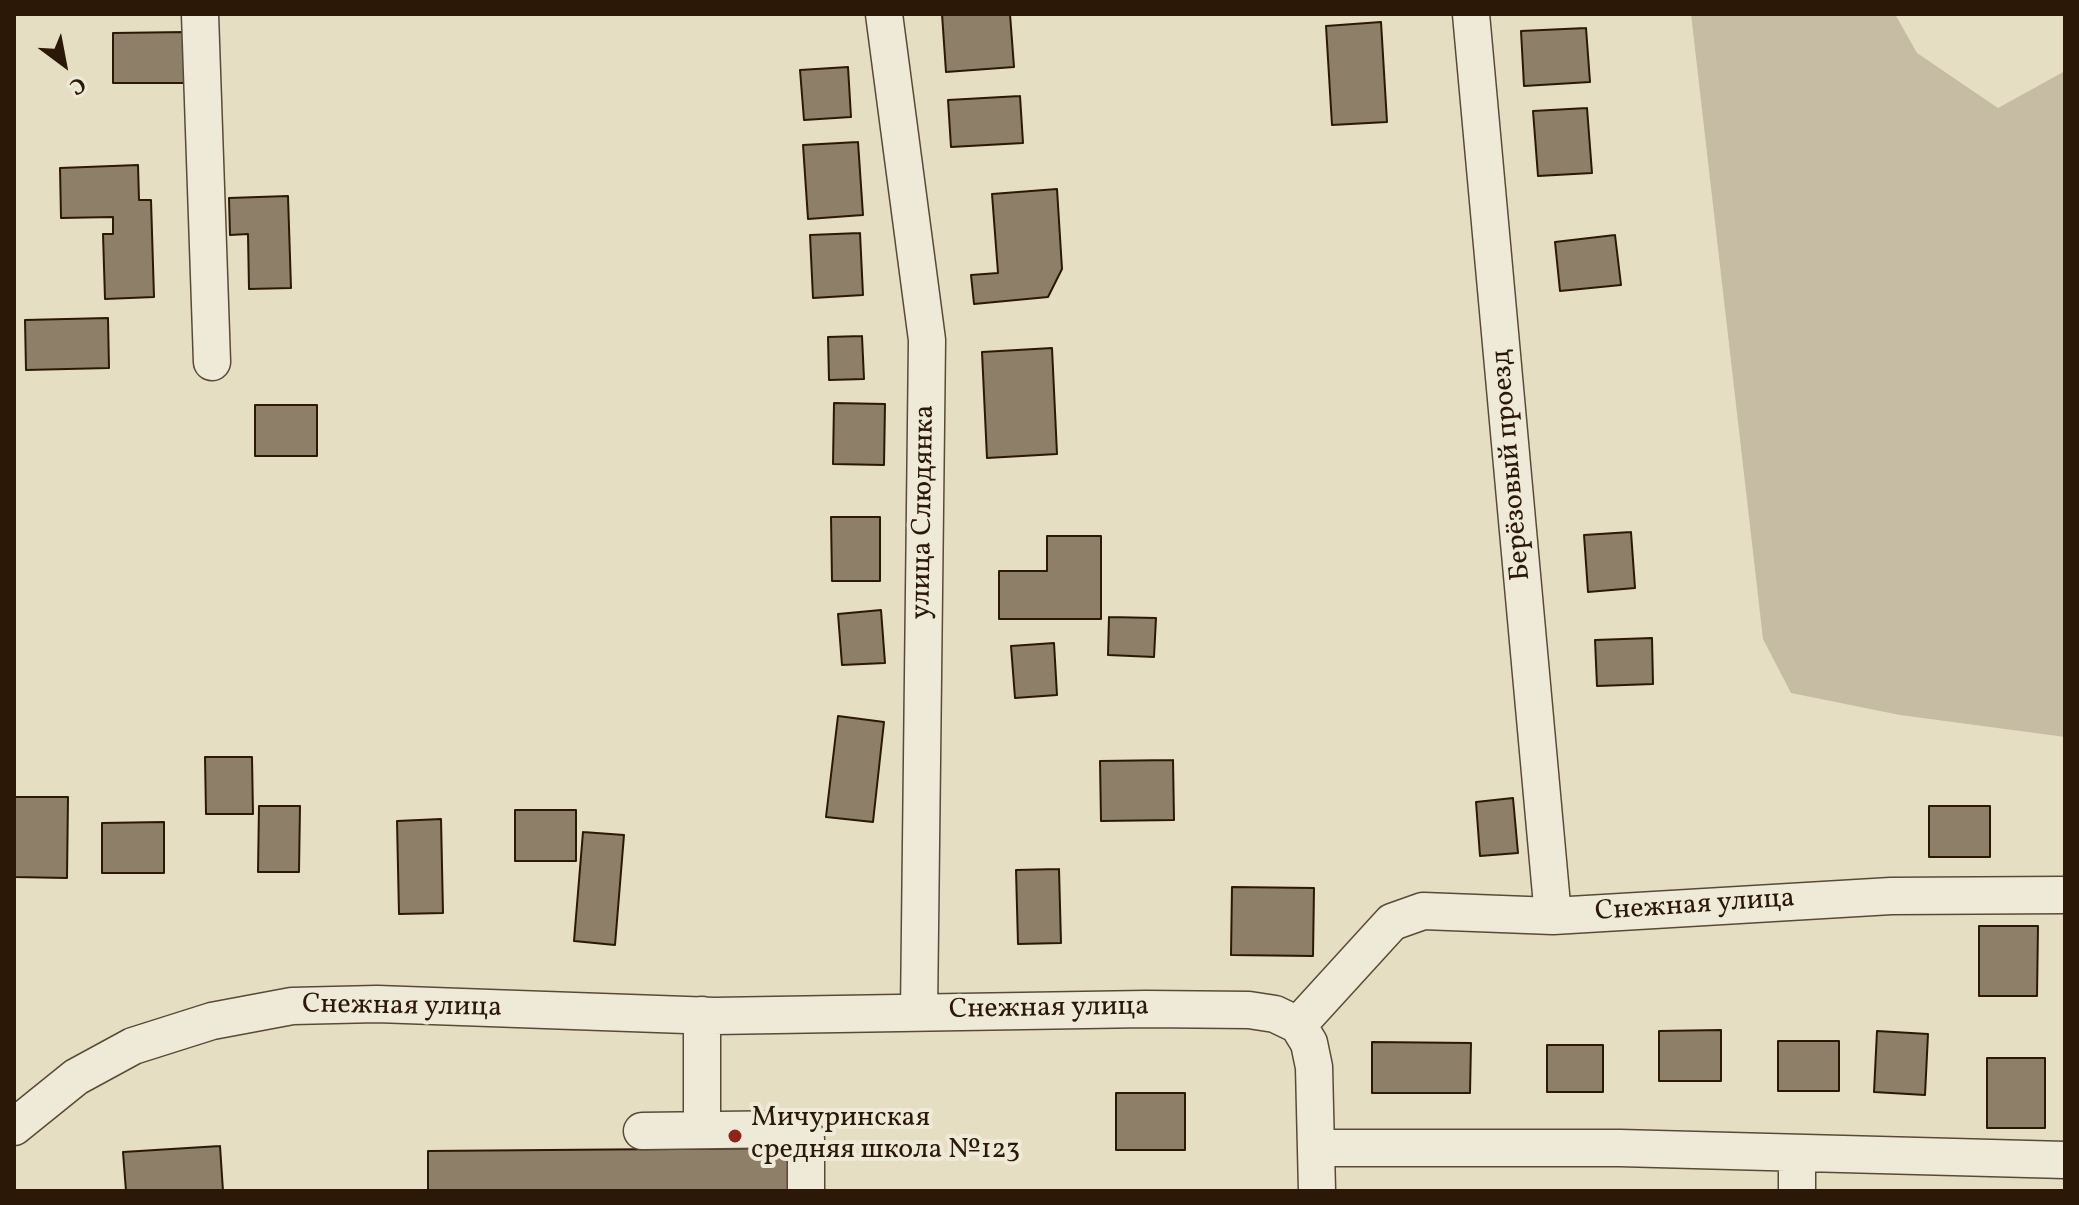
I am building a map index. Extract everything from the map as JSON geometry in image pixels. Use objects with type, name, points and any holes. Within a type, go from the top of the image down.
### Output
[{"type":"street","points":[[200,14],[212,362]]},
{"type":"street","name":"улица Слюдянка","points":[[884,14],[927,340],[919,1012]]},
{"type":"street","name":"Берёзовый проезд","points":[[1471,14],[1553,916]]},
{"type":"street","name":"Снежная улица","points":[[14,1127],[76,1077],[133,1046],[212,1021],[292,1006],[377,1004],[702,1015],[1249,1010],[1275,1014],[1298,1025],[1392,922],[1423,911],[1553,916],[1891,896],[2065,895]]},
{"type":"street","points":[[702,1015],[702,1130]]},
{"type":"street","points":[[1298,1025],[1309,1043],[1314,1067],[1317,1191]]},
{"type":"street","points":[[642,1131],[797,1129],[804,1132],[806,1139],[806,1191]]},
{"type":"street","points":[[1317,1148],[1620,1148],[2065,1160]]},
{"type":"street","points":[[1797,1153],[1797,1191]]},
{"type":"shaded area","points":[[1691,14],[1895,14],[1917,53],[1998,108],[2065,71],[2065,737],[1900,715],[1791,693],[1763,639]]},
{"type":"building","points":[[942,14],[1010,14],[1014,67],[946,72]]},
{"type":"building","points":[[1381,22],[1387,122],[1332,125],[1326,26]]},
{"type":"building","points":[[1586,28],[1590,82],[1524,86],[1521,31]]},
{"type":"building","points":[[186,32],[186,83],[113,83],[113,33]]},
{"type":"building","points":[[848,67],[851,117],[804,120],[800,70]]},
{"type":"building","points":[[1020,96],[1023,143],[951,147],[948,100]]},
{"type":"building","points":[[1587,108],[1592,173],[1538,176],[1533,111]]},
{"type":"building","points":[[858,142],[863,215],[808,219],[803,145]]},
{"type":"building","points":[[138,165],[139,200],[151,200],[154,297],[105,299],[103,234],[113,234],[113,217],[61,218],[60,168]]},
{"type":"building","points":[[1057,189],[1062,269],[1048,297],[974,304],[971,275],[998,273],[992,194]]},
{"type":"building","points":[[288,196],[291,288],[249,289],[248,234],[230,235],[229,198]]},
{"type":"building","points":[[860,233],[863,295],[813,298],[810,235]]},
{"type":"building","points":[[1615,235],[1621,285],[1560,291],[1555,242]]},
{"type":"building","points":[[108,318],[109,368],[26,370],[25,320]]},
{"type":"building","points":[[862,336],[864,379],[829,380],[828,337]]},
{"type":"building","points":[[1052,348],[1057,454],[987,458],[982,352]]},
{"type":"building","points":[[834,403],[885,404],[884,465],[833,464]]},
{"type":"building","points":[[255,405],[317,405],[317,456],[255,456]]},
{"type":"building","points":[[831,517],[880,517],[880,581],[832,581]]},
{"type":"building","points":[[1631,532],[1635,588],[1588,592],[1584,535]]},
{"type":"building","points":[[1047,536],[1101,536],[1101,619],[999,619],[999,571],[1047,571]]},
{"type":"building","points":[[881,610],[885,663],[842,665],[838,614]]},
{"type":"building","points":[[1109,617],[1156,618],[1154,657],[1108,655]]},
{"type":"building","points":[[1652,638],[1653,684],[1597,686],[1595,640]]},
{"type":"building","points":[[1054,643],[1057,695],[1015,698],[1011,646]]},
{"type":"building","points":[[838,716],[884,722],[873,822],[826,817]]},
{"type":"building","points":[[205,757],[252,757],[253,814],[206,814]]},
{"type":"building","points":[[1173,760],[1174,820],[1101,821],[1100,761]]},
{"type":"building","points":[[14,797],[68,797],[67,878],[14,877]]},
{"type":"building","points":[[1513,798],[1518,853],[1480,856],[1476,802]]},
{"type":"building","points":[[259,806],[300,806],[299,872],[258,872]]},
{"type":"building","points":[[1929,806],[1990,806],[1990,857],[1929,857]]},
{"type":"building","points":[[515,810],[576,810],[576,861],[515,861]]},
{"type":"building","points":[[441,819],[443,913],[399,914],[397,821]]},
{"type":"building","points":[[164,822],[164,873],[102,873],[102,823]]},
{"type":"building","points":[[583,832],[624,835],[615,945],[574,941]]},
{"type":"building","points":[[1059,869],[1061,943],[1018,944],[1016,870]]},
{"type":"building","points":[[1232,887],[1314,888],[1313,956],[1231,955]]},
{"type":"building","points":[[1979,926],[2038,926],[2037,996],[1979,996]]},
{"type":"building","points":[[1721,1030],[1721,1081],[1659,1081],[1659,1031]]},
{"type":"building","points":[[1877,1031],[1928,1034],[1925,1095],[1874,1092]]},
{"type":"building","points":[[1778,1041],[1839,1041],[1839,1091],[1778,1091]]},
{"type":"building","points":[[1372,1042],[1471,1043],[1470,1093],[1372,1093]]},
{"type":"building","points":[[1547,1045],[1603,1045],[1603,1092],[1547,1092]]},
{"type":"building","points":[[1987,1058],[2045,1058],[2045,1128],[1987,1128]]},
{"type":"building","points":[[1116,1093],[1185,1093],[1185,1150],[1116,1150]]},
{"type":"building","points":[[220,1146],[223,1191],[126,1191],[123,1152]]},
{"type":"building","points":[[792,1148],[793,1191],[428,1191],[428,1151]]},
{"type":"place","name":"Мичуринская средняя школа №123","points":[[735,1136]]}]
